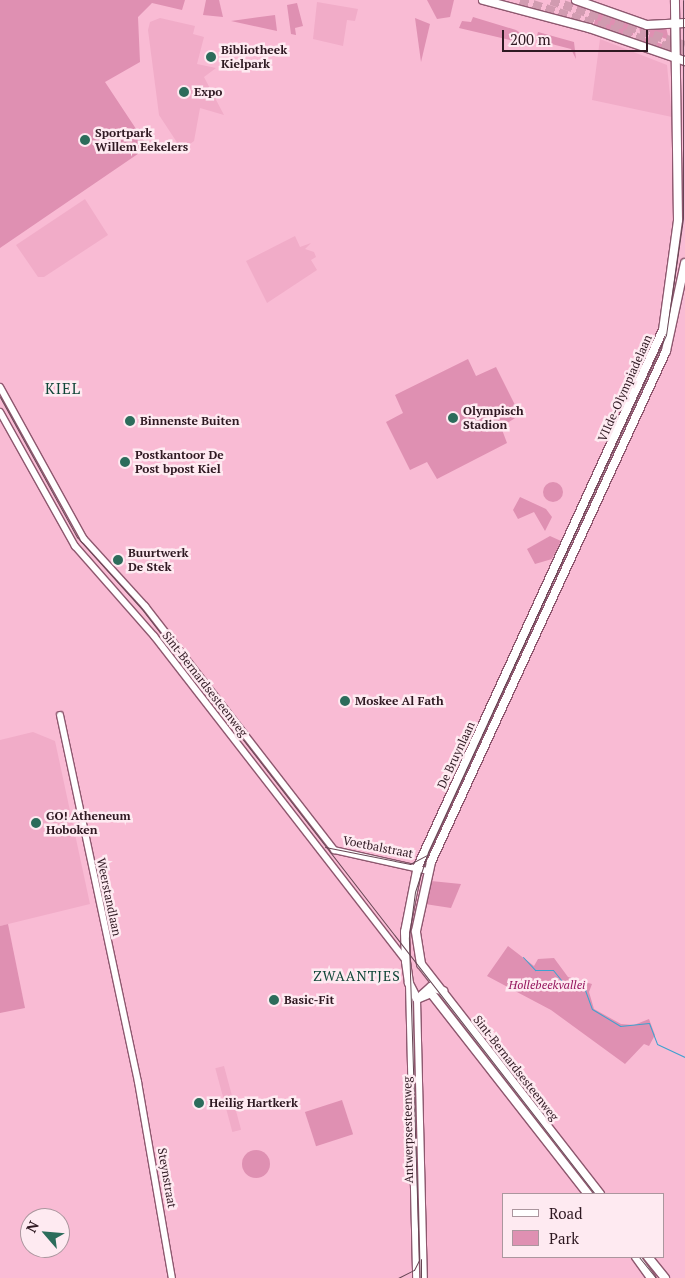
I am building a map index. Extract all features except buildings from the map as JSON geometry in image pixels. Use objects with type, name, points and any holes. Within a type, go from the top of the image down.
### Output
[{"type":"main road","points":[[483,0],[566,21],[681,60]]},
{"type":"main road","points":[[576,0],[647,25],[681,23]]},
{"type":"main road","name":"VIIde-Olympiadelaan","points":[[556,566],[662,330],[678,230],[681,23],[675,0]]},
{"type":"main road","name":"VIIde-Olympiadelaan","points":[[569,562],[666,351],[685,263]]},
{"type":"main road","name":"De Bruynlaan","points":[[417,954],[417,924],[428,871],[569,562]]},
{"type":"main road","name":"De Bruynlaan","points":[[406,961],[405,932],[418,866],[556,566]]},
{"type":"main road","name":"Sint-Bernardsesteenweg","points":[[417,954],[433,987],[587,1193]]},
{"type":"main road","name":"Antwerpsesteenweg","points":[[406,961],[408,983],[420,997]]},
{"type":"main road","points":[[420,997],[433,987]]},
{"type":"main road","name":"Sint-Bernardsesteenweg","points":[[433,987],[443,991],[599,1193]]},
{"type":"main road","points":[[637,1258],[651,1278]]},
{"type":"main road","points":[[649,1258],[665,1278]]},
{"type":"street","name":"Sint-Bernardsesteenweg","points":[[0,387],[84,539],[145,606],[334,850]]},
{"type":"street","name":"Sint-Bernardsesteenweg","points":[[0,412],[75,546],[154,636],[406,961]]},
{"type":"street","name":"Weerstandlaan","points":[[60,715],[138,1082]]},
{"type":"street","name":"Voetbalstraat","points":[[334,850],[418,866],[428,871]]},
{"type":"street","name":"Antwerpsesteenweg","points":[[408,983],[416,1278]]},
{"type":"street","name":"Antwerpsesteenweg","points":[[420,997],[424,1278]]},
{"type":"street","points":[[409,1004],[420,997]]},
{"type":"street","name":"Steynstraat","points":[[138,1082],[172,1278]]},
{"type":"shaded area","points":[[317,2],[358,9],[355,21],[347,20],[343,46],[313,39]]},
{"type":"shaded area","name":"Expo","points":[[160,18],[195,26],[193,34],[204,37],[197,64],[216,68],[204,77],[224,115],[200,108],[194,141],[182,150],[159,115],[148,30],[150,22]]},
{"type":"shaded area","points":[[600,39],[667,65],[672,117],[592,100]]},
{"type":"shaded area","points":[[85,199],[108,235],[44,277],[38,277],[16,245]]},
{"type":"shaded area","points":[[295,236],[300,247],[311,243],[305,249],[314,252],[316,257],[311,260],[317,270],[267,303],[246,261]]},
{"type":"shaded area","name":"GO! Atheneum Hoboken","points":[[33,732],[55,741],[90,904],[0,926],[0,740]]},
{"type":"shaded area","points":[[224,1066],[241,1130],[232,1132],[215,1068]]},
{"type":"green space","points":[[0,0],[185,0],[182,10],[152,3],[138,17],[140,62],[105,82],[148,147],[0,248]]},
{"type":"green space","points":[[206,0],[219,0],[223,17],[203,15]]},
{"type":"green space","points":[[427,0],[454,0],[450,17],[437,19]]},
{"type":"green space","points":[[297,3],[303,26],[295,28],[296,35],[291,34],[287,5]]},
{"type":"green space","points":[[598,10],[633,23],[633,35],[625,38],[593,27]]},
{"type":"green space","points":[[275,15],[277,31],[231,21]]},
{"type":"green space","points":[[473,17],[516,30],[529,39],[527,44],[459,28],[462,21],[471,22]]},
{"type":"green space","points":[[415,18],[430,24],[421,62]]},
{"type":"green space","points":[[639,26],[666,27],[669,40],[656,35],[653,41],[668,46],[667,52],[633,40],[638,36],[648,39],[650,32],[640,32]]},
{"type":"green space","points":[[538,32],[574,42],[576,59],[571,49],[536,40]]},
{"type":"green space","name":"Olympisch Stadion","points":[[468,359],[476,376],[496,367],[520,415],[501,427],[507,443],[437,479],[427,462],[410,470],[386,422],[403,413],[395,395]]},
{"type":"green space","points":[[553,482],[560,485],[563,492],[560,499],[553,502],[546,499],[543,492],[546,485]]},
{"type":"green space","points":[[520,497],[546,509],[552,517],[545,531],[534,512],[518,519],[513,510]]},
{"type":"green space","points":[[550,536],[561,541],[552,559],[535,564],[527,549]]},
{"type":"green space","points":[[431,881],[461,884],[451,908],[425,904]]},
{"type":"green space","points":[[8,924],[25,1008],[0,1013],[0,926]]},
{"type":"green space","name":"Hollebeekvallei","points":[[508,946],[534,966],[538,959],[554,958],[568,977],[592,984],[589,992],[594,1009],[621,1024],[634,1025],[649,1019],[655,1035],[649,1046],[644,1044],[625,1064],[551,1010],[487,976]]},
{"type":"green space","points":[[342,1100],[353,1134],[316,1146],[305,1112]]},
{"type":"green space","points":[[256,1150],[266,1154],[270,1164],[266,1174],[256,1178],[246,1174],[242,1164],[246,1154]]},
{"type":"waterway","points":[[523,957],[535,970],[553,970],[565,985],[585,990],[592,1009],[620,1026],[649,1023],[657,1044],[685,1057]]},
{"type":"tunnel","points":[[520,0],[685,52]]},
{"type":"tunnel","points":[[551,0],[685,45]]},
{"type":"tram line","points":[[398,1278],[414,1270],[419,1260],[409,937],[415,892],[428,852],[666,335],[683,218],[683,0]]},
{"type":"tram line","points":[[0,397],[77,537],[141,608],[594,1193]]},
{"type":"tram line","points":[[325,847],[410,864],[427,855]]},
{"type":"tram line","points":[[640,1258],[656,1278]]},
{"type":"tram line","points":[[421,1259],[421,1278]]},
{"type":"place","name":"Bibliotheek Kielpark","points":[[211,57]]},
{"type":"place","name":"Expo","points":[[184,92]]},
{"type":"place","name":"Sportpark Willem Eekelers","points":[[85,140]]},
{"type":"place","name":"Olympisch Stadion","points":[[453,418]]},
{"type":"place","name":"Binnenste Buiten","points":[[130,421]]},
{"type":"place","name":"Postkantoor De Post bpost Kiel","points":[[125,462]]},
{"type":"place","name":"Buurtwerk De Stek","points":[[118,560]]},
{"type":"place","name":"Moskee Al Fath","points":[[345,701]]},
{"type":"place","name":"GO! Atheneum Hoboken","points":[[36,823]]},
{"type":"place","name":"Basic-Fit","points":[[274,1000]]},
{"type":"place","name":"Heilig Hartkerk","points":[[199,1103]]},
{"type":"district","name":"KIEL","points":[[63,389]]},
{"type":"district","name":"ZWAANTJES","points":[[357,976]]}]
